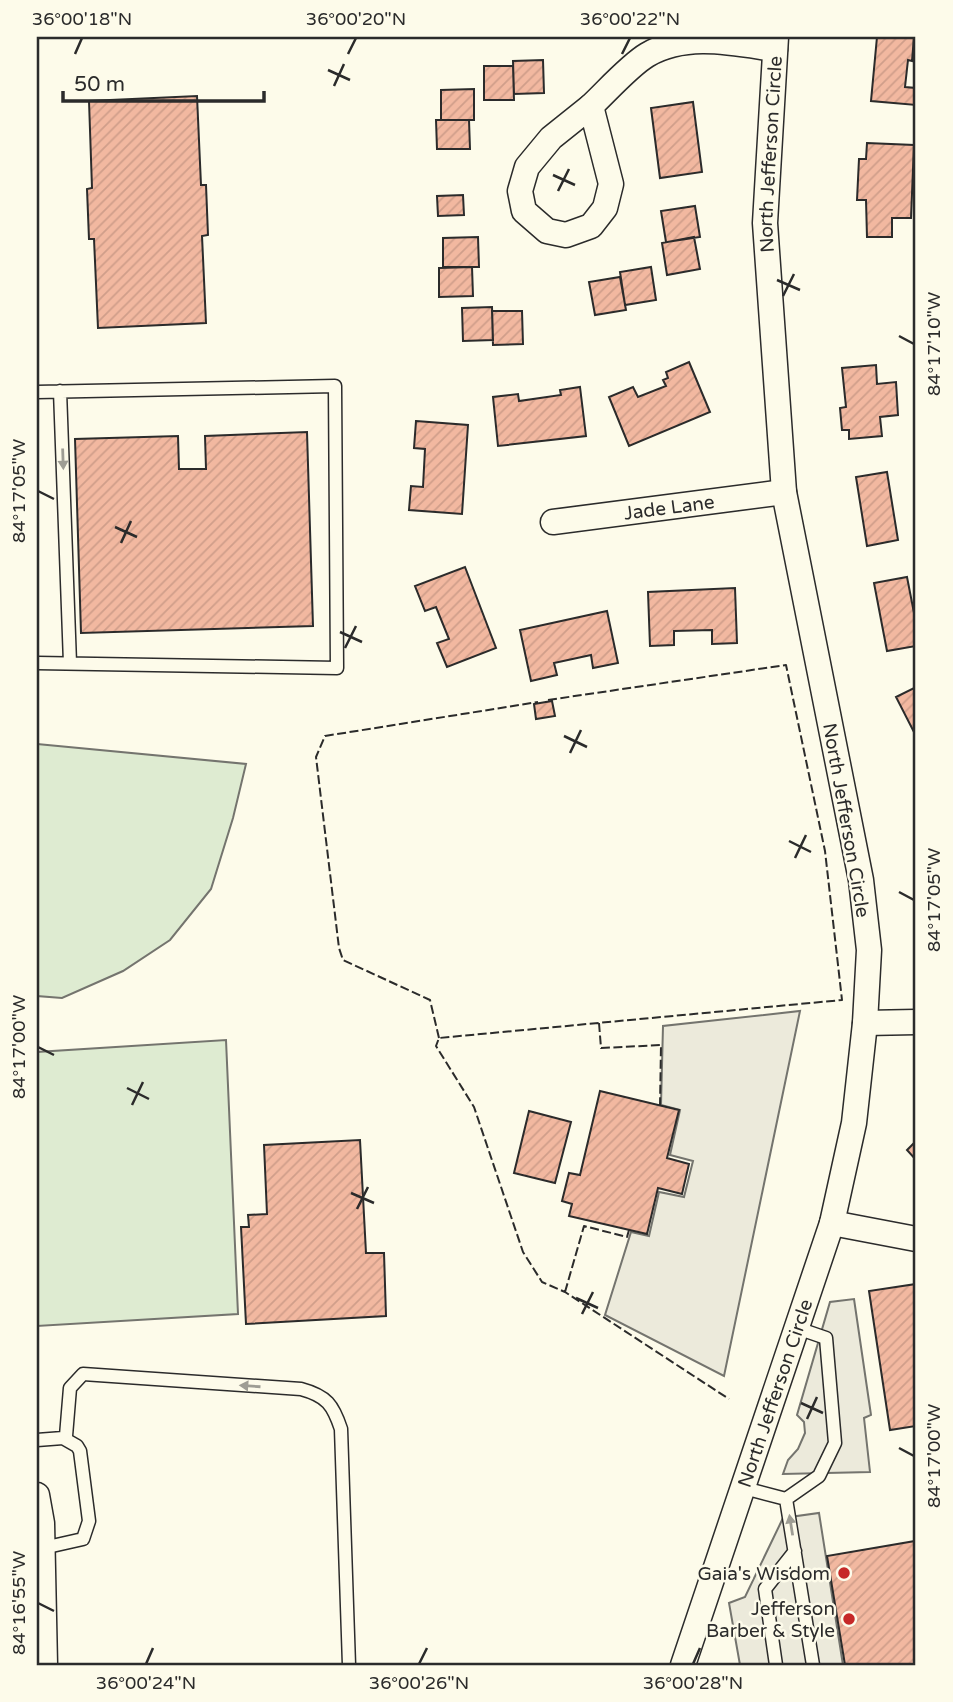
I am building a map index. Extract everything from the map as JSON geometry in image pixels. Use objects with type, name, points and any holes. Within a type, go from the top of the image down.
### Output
[{"type":"street","points":[[591,106],[611,184],[605,208],[591,226],[565,235],[547,231],[524,211],[520,191],[527,167],[551,138],[591,106],[646,55],[678,43],[776,43]]},
{"type":"street","name":"North Jefferson Circle","points":[[683,1665],[832,1223],[854,1123],[865,1023],[869,950],[861,880],[784,492],[765,223],[776,43]]},
{"type":"street","name":"Jade Lane","points":[[553,522],[784,492]]},
{"type":"street","points":[[865,1023],[916,1022]]},
{"type":"street","points":[[832,1223],[916,1239]]},
{"type":"street","points":[[37,1495],[42,1523],[45,1665]]},
{"type":"lane","points":[[37,392],[335,386],[337,668],[37,663]]},
{"type":"lane","points":[[60,391],[70,663]]},
{"type":"lane","points":[[744,1488],[786,1499],[819,1476],[835,1443],[826,1338],[797,1328]]},
{"type":"lane","points":[[63,1438],[68,1430],[70,1388],[83,1374],[301,1389],[318,1394],[329,1403],[341,1429],[349,1665]]},
{"type":"lane","points":[[37,1440],[63,1438],[77,1446],[80,1451],[88,1527],[83,1539],[43,1548]]},
{"type":"lane","points":[[786,1499],[813,1665]]},
{"type":"lane","points":[[776,1665],[765,1589],[795,1551]]},
{"type":"green space","points":[[37,744],[246,764],[211,889],[170,940],[123,971],[62,998],[37,996]]},
{"type":"green space","points":[[226,1040],[238,1314],[37,1326],[37,1052]]},
{"type":"shaded area","points":[[800,1011],[724,1376],[605,1315],[631,1232],[649,1236],[659,1192],[684,1197],[693,1161],[670,1155],[680,1110],[661,1105],[663,1026]]},
{"type":"shaded area","points":[[854,1299],[871,1415],[864,1418],[870,1472],[783,1474],[788,1460],[798,1449],[805,1433],[804,1422],[797,1415],[830,1302]]},
{"type":"shaded area","points":[[819,1513],[843,1665],[740,1665],[729,1603],[745,1597],[783,1518]]},
{"type":"building","points":[[877,37],[914,37],[912,61],[908,60],[905,87],[916,88],[916,105],[871,101]]},
{"type":"building","points":[[543,60],[544,93],[514,94],[513,61]]},
{"type":"building","points":[[484,66],[513,66],[514,100],[484,100]]},
{"type":"building","points":[[474,89],[474,120],[441,120],[441,90]]},
{"type":"building","points":[[197,96],[201,185],[206,185],[208,235],[202,236],[206,323],[98,328],[94,239],[89,239],[87,189],[92,188],[89,101]]},
{"type":"building","points":[[693,102],[702,172],[660,178],[651,108]]},
{"type":"building","points":[[436,120],[469,120],[470,149],[437,149]]},
{"type":"building","points":[[867,143],[914,145],[911,218],[892,218],[892,237],[867,237],[866,200],[857,200],[859,159],[866,159]]},
{"type":"building","points":[[463,195],[464,215],[438,216],[437,196]]},
{"type":"building","points":[[695,206],[700,237],[666,242],[661,211]]},
{"type":"building","points":[[478,237],[479,267],[443,267],[443,238]]},
{"type":"building","points":[[694,237],[700,269],[667,275],[662,243]]},
{"type":"building","points":[[472,267],[473,296],[439,297],[439,268]]},
{"type":"building","points":[[651,267],[656,300],[625,305],[620,272]]},
{"type":"building","points":[[620,277],[626,310],[595,315],[589,282]]},
{"type":"building","points":[[492,307],[493,340],[463,341],[462,308]]},
{"type":"building","points":[[492,311],[522,311],[523,344],[493,345]]},
{"type":"building","points":[[689,362],[710,412],[629,446],[609,397],[633,387],[638,397],[666,386],[663,380],[668,378],[666,372]]},
{"type":"building","points":[[876,365],[877,384],[896,382],[898,415],[880,417],[882,436],[849,439],[849,430],[842,430],[840,408],[846,407],[842,368]]},
{"type":"building","points":[[580,387],[586,436],[498,446],[493,397],[518,394],[519,401],[561,395],[560,390]]},
{"type":"building","points":[[416,421],[468,425],[462,514],[409,510],[411,486],[423,487],[425,449],[414,448]]},
{"type":"building","points":[[307,432],[313,626],[81,633],[75,439],[178,436],[179,469],[206,469],[205,436]]},
{"type":"building","points":[[887,472],[898,540],[867,546],[856,477]]},
{"type":"building","points":[[465,567],[496,648],[447,667],[437,643],[449,639],[436,607],[425,611],[415,586]]},
{"type":"building","points":[[907,577],[916,613],[916,646],[887,651],[874,583]]},
{"type":"building","points":[[735,588],[737,643],[712,644],[712,630],[674,631],[674,645],[650,646],[648,592]]},
{"type":"building","points":[[607,611],[618,663],[593,668],[591,655],[554,663],[557,675],[531,681],[520,630]]},
{"type":"building","points":[[916,687],[916,736],[896,697]]},
{"type":"building","points":[[552,701],[555,716],[536,719],[534,704]]},
{"type":"building","points":[[600,1091],[679,1110],[667,1158],[689,1164],[682,1194],[658,1188],[647,1234],[569,1216],[572,1204],[562,1201],[569,1173],[580,1175]]},
{"type":"building","points":[[529,1111],[571,1122],[555,1183],[514,1173]]},
{"type":"building","points":[[360,1140],[366,1253],[384,1253],[386,1316],[246,1324],[241,1227],[249,1227],[248,1215],[267,1214],[264,1145]]},
{"type":"building","points":[[916,1141],[916,1160],[907,1150]]},
{"type":"building","points":[[916,1284],[916,1426],[890,1430],[869,1291]]},
{"type":"building","points":[[915,1541],[916,1665],[845,1665],[827,1556]]},
{"type":"fence","points":[[548,700],[786,665],[825,851],[842,1000],[439,1038],[436,1046],[474,1107],[523,1252],[542,1282],[565,1292],[729,1399]]},
{"type":"fence","points":[[439,1038],[430,1000],[343,960],[339,948],[316,757],[325,736],[538,702]]},
{"type":"fence","points":[[599,1023],[601,1048],[661,1045],[660,1106]]},
{"type":"fence","points":[[565,1292],[584,1226],[627,1237],[629,1230]]},
{"type":"place","name":"Gaia's Wisdom","points":[[844,1573]]},
{"type":"place","name":"Jefferson Barber & Style","points":[[849,1619]]}]
